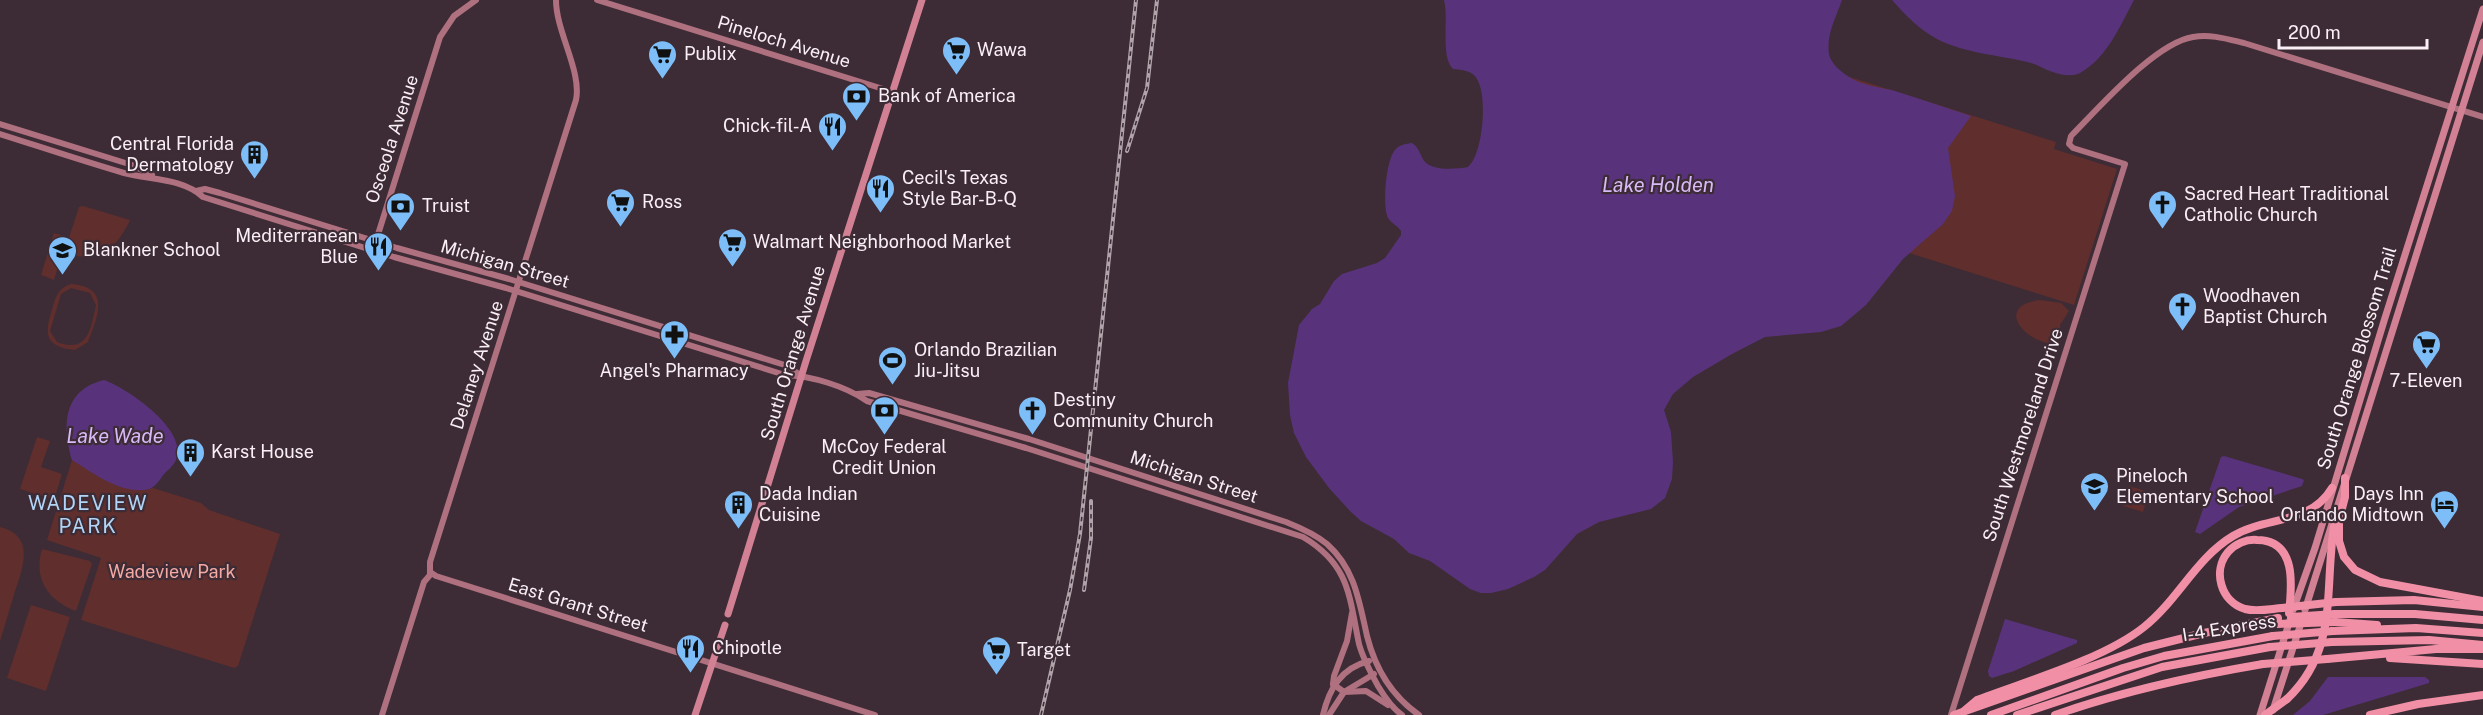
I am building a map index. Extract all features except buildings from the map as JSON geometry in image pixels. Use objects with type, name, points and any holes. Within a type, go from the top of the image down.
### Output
[{"type":"highway","points":[[2345,478],[2345,497],[2339,520],[2339,541],[2344,557],[2355,570],[2377,581],[2483,601]]},
{"type":"highway","points":[[1964,711],[1977,700],[2091,656],[2132,635],[2169,603],[2205,558],[2221,544],[2247,529],[2307,512],[2323,501],[2332,488]]},
{"type":"highway","points":[[2265,715],[2287,699],[2309,673],[2324,637],[2333,537],[2342,490]]},
{"type":"highway","points":[[2288,626],[2292,579],[2289,564],[2283,553],[2272,543],[2259,540],[2245,541],[2231,549],[2223,560],[2220,572],[2222,586],[2228,598],[2247,609],[2282,608],[2336,602],[2414,600],[2483,607]]},
{"type":"highway","points":[[1952,715],[2119,656],[2160,643],[2222,629],[2278,621],[2334,622],[2415,614],[2483,620]]},
{"type":"highway","name":"I-4 Express","points":[[1991,715],[2123,668],[2164,656],[2334,622],[2483,633]]},
{"type":"highway","name":"I-4 Express","points":[[2017,715],[2162,668],[2270,647],[2420,639],[2483,645]]},
{"type":"highway","points":[[2055,715],[2167,682],[2263,664],[2436,649],[2483,649]]},
{"type":"highway","points":[[2327,659],[2388,657],[2483,664]]},
{"type":"highway","points":[[2370,715],[2438,700],[2483,695]]},
{"type":"main road","name":"South Orange Avenue","points":[[728,614],[801,376],[922,0]]},
{"type":"main road","name":"South Orange Blossom Trail","points":[[2260,715],[2315,548],[2483,9]]},
{"type":"main road","name":"South Orange Blossom Trail","points":[[2272,715],[2483,42]]},
{"type":"main road","points":[[2372,396],[2372,380],[2380,348],[2380,334]]},
{"type":"main road","points":[[2349,467],[2351,450],[2364,406],[2362,393]]},
{"type":"main road","name":"South Orange Avenue","points":[[695,715],[725,625]]},
{"type":"street","name":"Osceola Avenue","points":[[373,250],[441,37],[454,16],[476,0]]},
{"type":"street","name":"Delaney Avenue","points":[[382,715],[575,105],[577,83],[558,20],[556,0]]},
{"type":"street","name":"Pineloch Avenue","points":[[597,0],[893,92]]},
{"type":"street","name":"South Westmoreland Drive","points":[[1952,715],[2126,164],[2070,146],[2069,138],[2149,60],[2165,47],[2179,40],[2193,37],[2219,37],[2451,107]]},
{"type":"street","points":[[2451,107],[2483,117]]},
{"type":"street","name":"Michigan Street","points":[[0,124],[132,165],[158,178],[196,191],[203,197],[785,375],[801,376],[857,394],[876,404],[1302,537],[1320,547],[1344,581],[1353,607],[1365,662],[1381,692],[1399,713]]},
{"type":"street","name":"Michigan Street","points":[[0,134],[128,174],[158,178]]},
{"type":"street","name":"Michigan Street","points":[[196,191],[206,189],[375,242],[519,282],[788,366],[801,376]]},
{"type":"street","points":[[429,267],[432,262],[440,260]]},
{"type":"street","points":[[600,317],[602,308]]},
{"type":"street","name":"Michigan Street","points":[[857,394],[869,393],[944,414],[1173,485],[1287,522],[1311,533],[1327,544],[1351,575],[1359,594],[1367,638],[1380,671],[1388,686],[1403,704],[1419,715]]},
{"type":"street","points":[[876,404],[886,398]]},
{"type":"street","points":[[941,423],[944,414]]},
{"type":"street","name":"East Grant Street","points":[[428,574],[875,715]]},
{"type":"street","points":[[1323,715],[1350,628],[1353,607]]},
{"type":"street","name":"South Orange Avenue","points":[[725,625],[728,614]]},
{"type":"street","points":[[1333,684],[1365,662],[1376,661]]},
{"type":"street","points":[[1329,715],[1344,692],[1380,671]]},
{"type":"street","points":[[1333,684],[1344,692],[1366,691],[1399,713]]},
{"type":"green space","points":[[1840,74],[2056,142],[2054,149],[2117,169],[2074,305],[1795,217]]},
{"type":"green space","points":[[83,206],[130,220],[112,247],[87,257],[64,253],[79,207]]},
{"type":"green space","points":[[54,233],[67,237],[54,280],[41,275]]},
{"type":"green space","points":[[71,284],[84,286],[97,297],[98,304],[98,313],[88,342],[75,350],[58,346],[52,342],[48,332],[49,318],[56,298]],"holes":[[[71,288],[90,293],[96,305],[86,337],[75,345],[57,342],[50,331],[61,294]]]},
{"type":"green space","points":[[2040,300],[2061,303],[2069,311],[2060,325],[2060,339],[2052,344],[2041,341],[2023,330],[2016,315],[2019,308],[2027,303]]},
{"type":"green space","points":[[37,437],[50,441],[41,467],[62,474],[54,500],[20,489]]},
{"type":"green space","name":"Wadeview Park","points":[[72,460],[126,488],[145,490],[153,488],[201,503],[209,510],[280,534],[238,666],[234,668],[81,620],[101,558],[47,540]]},
{"type":"green space","points":[[2129,486],[2149,492],[2143,512],[2123,506]]},
{"type":"green space","points":[[0,527],[12,531],[19,538],[24,555],[0,641]]},
{"type":"green space","points":[[42,549],[90,561],[92,564],[76,611],[58,601],[45,587],[40,570]]},
{"type":"green space","points":[[31,605],[70,617],[46,691],[7,678]]},
{"type":"water","name":"Lake Holden","points":[[1444,0],[1842,0],[1832,26],[1828,47],[1834,65],[1861,83],[1895,91],[1971,116],[1948,148],[1955,196],[1952,211],[1943,224],[1903,259],[1866,305],[1841,326],[1821,332],[1765,337],[1693,377],[1673,394],[1664,410],[1671,432],[1673,462],[1672,479],[1665,498],[1651,509],[1599,522],[1577,534],[1545,570],[1508,589],[1491,593],[1481,593],[1470,589],[1430,561],[1409,553],[1394,539],[1361,521],[1329,488],[1306,457],[1294,433],[1290,415],[1288,383],[1299,325],[1312,309],[1320,304],[1334,281],[1342,274],[1377,263],[1385,258],[1401,235],[1400,229],[1388,218],[1385,204],[1387,173],[1395,150],[1401,145],[1412,143],[1429,165],[1451,169],[1468,167],[1477,150],[1482,123],[1482,95],[1475,76],[1468,71],[1453,69],[1449,63]]},
{"type":"water","points":[[1892,0],[2134,0],[2112,41],[2098,59],[2080,73],[2063,75],[2031,63],[1948,44],[1919,27]]},
{"type":"water","name":"Lake Wade","points":[[104,380],[127,392],[154,412],[173,436],[178,448],[176,460],[158,483],[150,489],[134,490],[115,485],[72,460],[67,422],[73,400],[90,385]]},
{"type":"water","points":[[2221,457],[2302,479],[2304,480],[2302,486],[2239,507],[2200,534],[2195,532]]},
{"type":"water","points":[[2005,619],[2077,640],[2077,643],[2014,671],[1992,678],[1988,671]]},
{"type":"water","points":[[2328,677],[2425,677],[2429,683],[2323,715],[2293,715],[2310,701]]},
{"type":"railway","points":[[1041,715],[1070,590],[1080,534],[1136,0]]},
{"type":"railway","points":[[1127,151],[1147,88],[1157,0]]},
{"type":"railway","points":[[1084,590],[1091,538],[1091,501]]},
{"type":"place","name":"Wawa","points":[[956,76]]},
{"type":"place","name":"Publix","points":[[663,80]]},
{"type":"place","name":"Bank of America","points":[[857,122]]},
{"type":"place","name":"Chick-fil-A","points":[[833,152]]},
{"type":"place","name":"Central Florida Dermatology","points":[[255,180]]},
{"type":"place","name":"Cecil's Texas Style Bar-B-Q","points":[[881,214]]},
{"type":"place","name":"Ross","points":[[621,228]]},
{"type":"place","name":"Sacred Heart Traditional Catholic Church","points":[[2163,230]]},
{"type":"place","name":"Truist","points":[[401,232]]},
{"type":"place","name":"Walmart Neighborhood Market","points":[[732,268]]},
{"type":"place","name":"Mediterranean Blue","points":[[379,272]]},
{"type":"place","name":"Blankner School","points":[[62,276]]},
{"type":"place","name":"Woodhaven Baptist Church","points":[[2182,332]]},
{"type":"place","name":"Angel's Pharmacy","points":[[674,360]]},
{"type":"place","name":"7-Eleven","points":[[2426,370]]},
{"type":"place","name":"Orlando Brazilian Jiu-Jitsu","points":[[893,386]]},
{"type":"place","name":"McCoy Federal Credit Union","points":[[884,436]]},
{"type":"place","name":"Destiny Community Church","points":[[1032,436]]},
{"type":"place","name":"Karst House","points":[[190,478]]},
{"type":"place","name":"Pineloch Elementary School","points":[[2095,512]]},
{"type":"place","name":"Dada Indian Cuisine","points":[[738,530]]},
{"type":"place","name":"Days Inn Orlando Midtown","points":[[2445,530]]},
{"type":"place","name":"Chipotle","points":[[691,674]]},
{"type":"place","name":"Target","points":[[996,676]]},
{"type":"district","name":"WADEVIEW PARK","points":[[88,514]]}]
